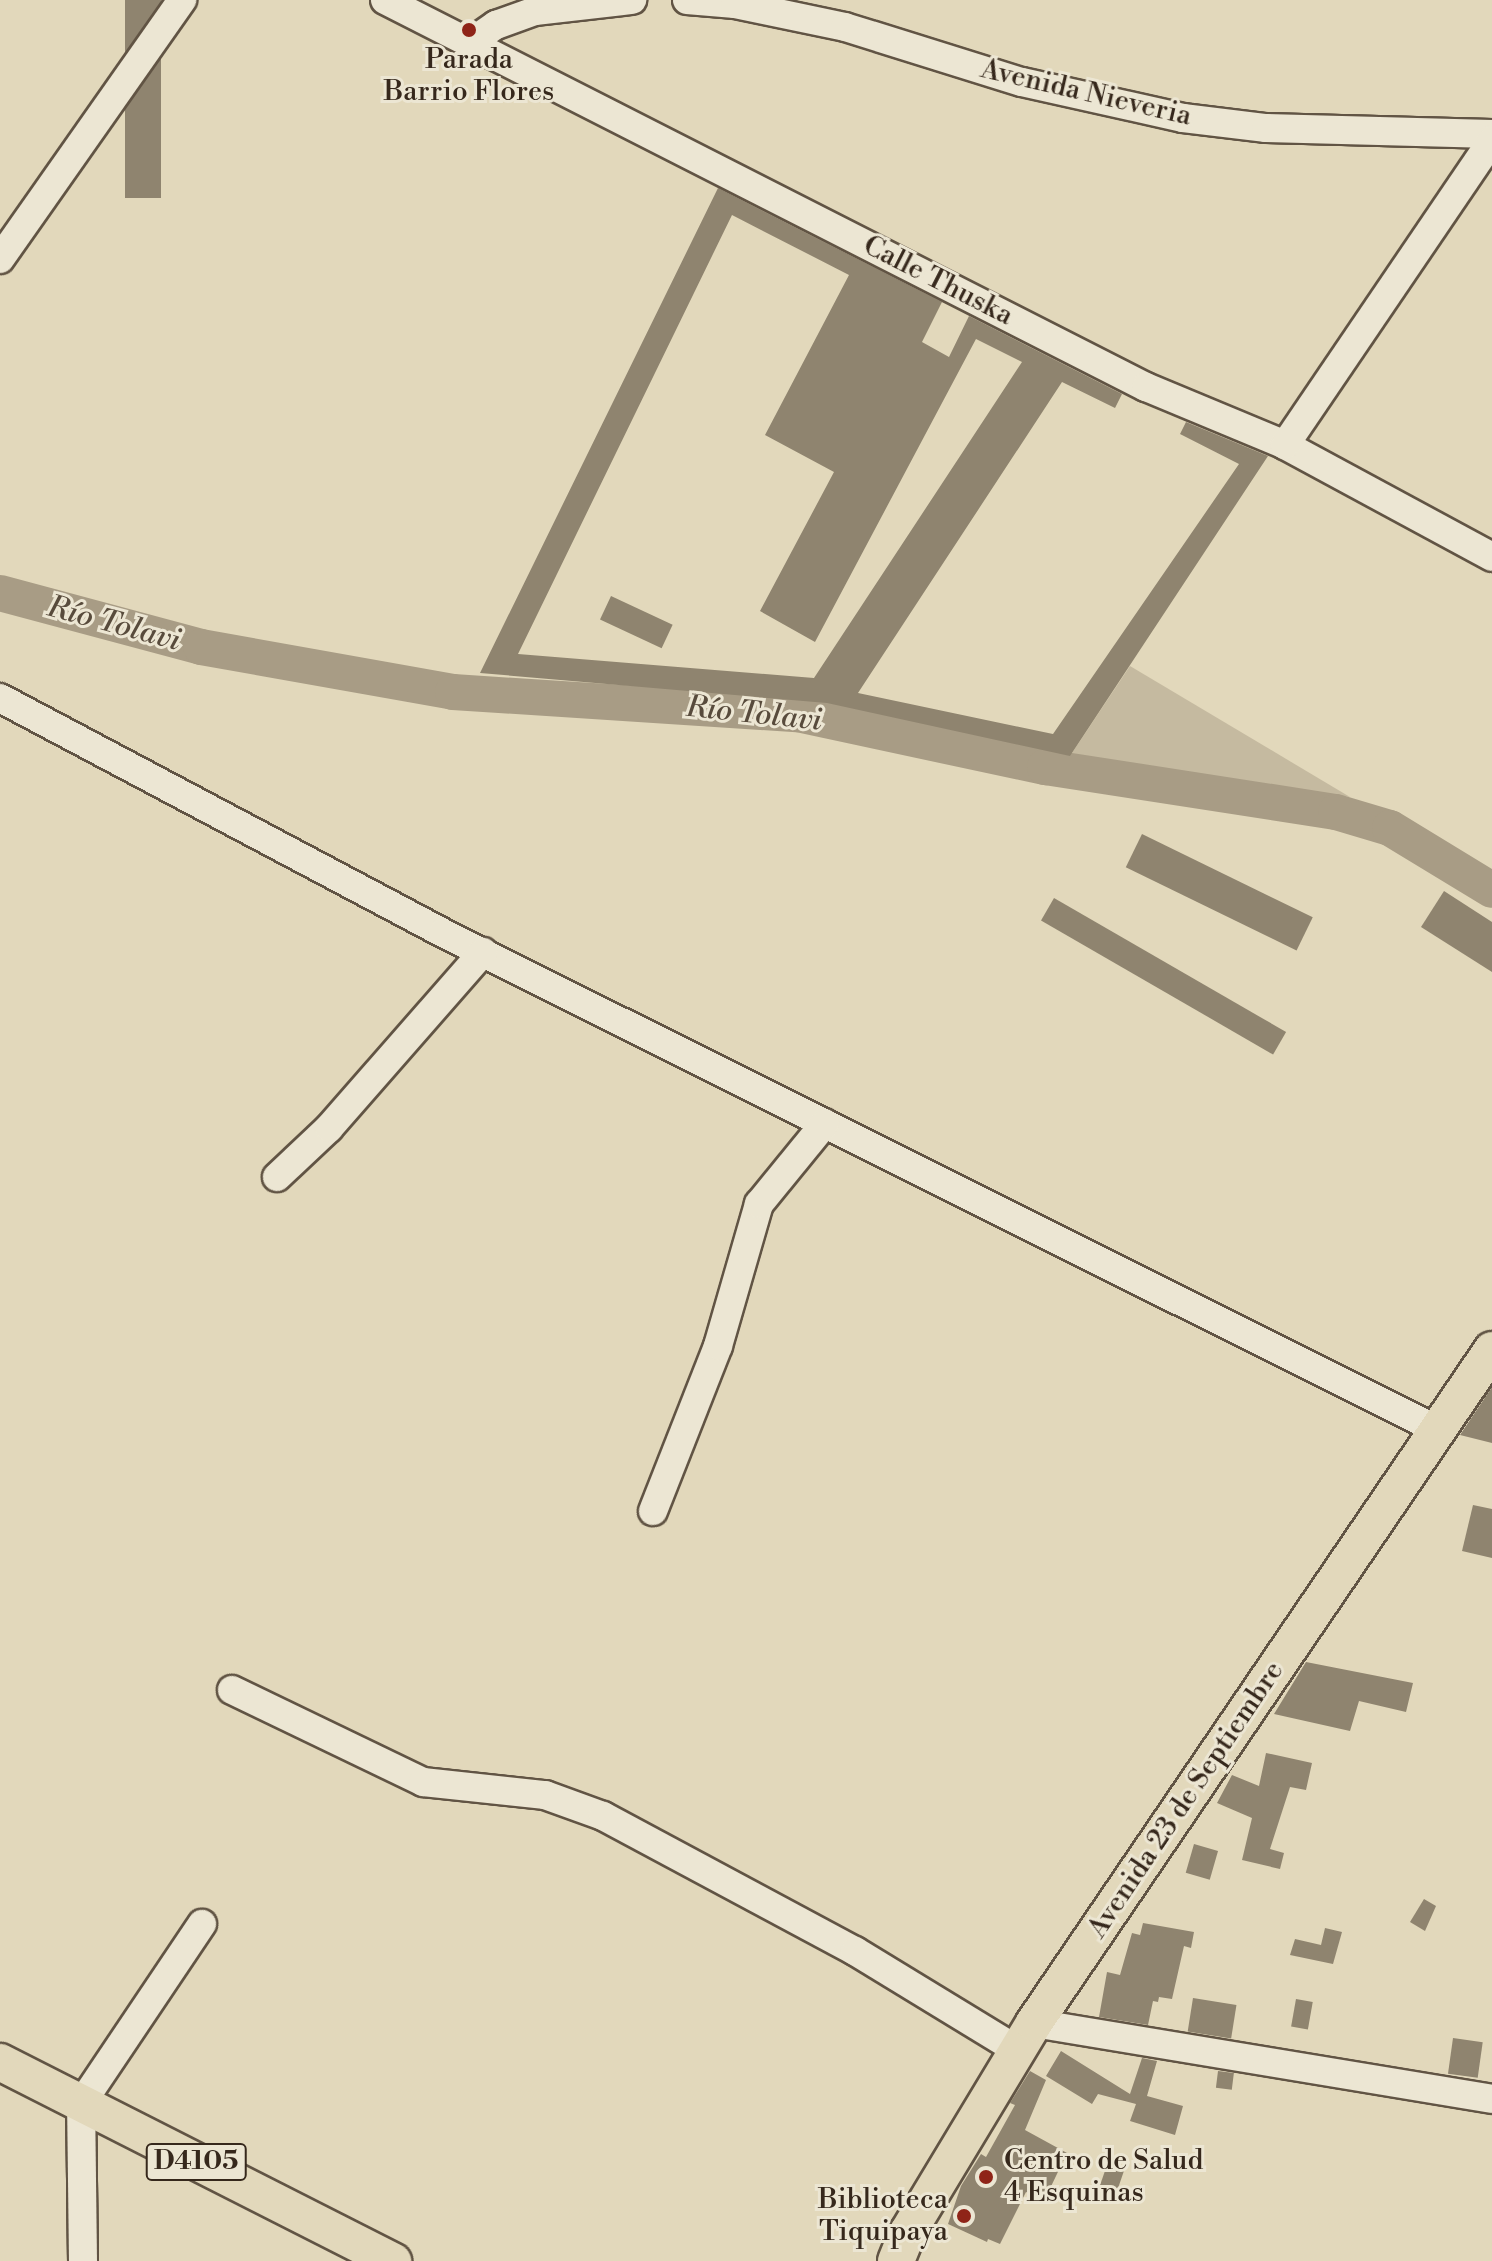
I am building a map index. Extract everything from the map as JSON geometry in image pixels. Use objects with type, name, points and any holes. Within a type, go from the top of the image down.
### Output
[{"type":"main road","name":"Avenida 23 de Septiembre","points":[[896,2261],[908,2232],[1025,2036],[1492,1350]]},
{"type":"main road","name":"D4105","points":[[0,2062],[88,2093],[393,2261]]},
{"type":"street","points":[[0,259],[182,0]]},
{"type":"street","name":"Calle Thuska","points":[[385,0],[1146,387],[1285,445],[1492,557]]},
{"type":"street","points":[[470,43],[496,25],[535,11],[632,0]]},
{"type":"street","name":"Avenida Nieveria","points":[[687,0],[735,4],[845,27],[1022,82],[1183,118],[1266,128],[1492,137]]},
{"type":"street","points":[[1285,445],[1492,137]]},
{"type":"street","points":[[0,698],[483,952],[1438,1430]]},
{"type":"street","points":[[277,1177],[329,1128],[483,952]]},
{"type":"street","points":[[653,1511],[718,1346],[759,1204],[825,1123]]},
{"type":"street","points":[[232,1690],[423,1782],[545,1795],[603,1816],[855,1951],[1025,2036],[1492,2099]]},
{"type":"street","points":[[83,2261],[88,2093],[202,1924]]},
{"type":"shaded area","points":[[1130,666],[1350,797],[1070,756]]},
{"type":"building","points":[[125,0],[161,0],[161,198],[125,198]]},
{"type":"building","points":[[718,188],[942,302],[922,342],[949,357],[969,316],[1122,394],[1115,408],[1062,382],[858,693],[1053,734],[1239,464],[1180,434],[1186,422],[1268,456],[1070,756],[827,703],[480,673]],"holes":[[[732,215],[849,275],[765,435],[834,472],[760,611],[815,642],[976,339],[1022,362],[814,678],[518,654]]]},
{"type":"building","points":[[611,596],[673,625],[662,648],[600,620]]},
{"type":"building","points":[[1142,834],[1313,917],[1297,951],[1126,867]]},
{"type":"building","points":[[1444,891],[1492,922],[1492,972],[1421,927]]},
{"type":"building","points":[[1054,898],[1286,1032],[1273,1055],[1041,921]]},
{"type":"building","points":[[1492,1387],[1492,1443],[1460,1435]]},
{"type":"building","points":[[1473,1505],[1492,1509],[1492,1558],[1462,1551]]},
{"type":"building","points":[[1306,1662],[1413,1683],[1406,1712],[1359,1701],[1350,1731],[1274,1714]]},
{"type":"building","points":[[1266,1753],[1312,1763],[1306,1790],[1290,1787],[1270,1849],[1284,1853],[1280,1869],[1242,1860],[1252,1818],[1217,1803],[1232,1775],[1259,1786]]},
{"type":"building","points":[[1194,1844],[1218,1851],[1210,1880],[1186,1873]]},
{"type":"building","points":[[1424,1899],[1436,1906],[1425,1931],[1410,1922]]},
{"type":"building","points":[[1143,1923],[1194,1932],[1191,1948],[1184,1946],[1172,1999],[1159,1997],[1158,2002],[1153,2001],[1148,2025],[1099,2017],[1107,1972],[1120,1975],[1132,1933],[1140,1935]]},
{"type":"building","points":[[1325,1928],[1342,1932],[1333,1964],[1290,1955],[1295,1939],[1321,1945]]},
{"type":"building","points":[[1193,1998],[1236,2005],[1231,2038],[1188,2032]]},
{"type":"building","points":[[1296,1999],[1313,2002],[1308,2030],[1291,2027]]},
{"type":"building","points":[[1453,2038],[1483,2042],[1478,2078],[1448,2074]]},
{"type":"building","points":[[1061,2051],[1130,2094],[1142,2058],[1157,2061],[1147,2096],[1183,2106],[1175,2135],[1130,2121],[1136,2104],[1098,2094],[1092,2104],[1046,2076]]},
{"type":"building","points":[[1030,2071],[1046,2080],[1025,2130],[1067,2153],[1045,2199],[1026,2192],[1000,2244],[988,2239],[987,2242],[948,2224],[961,2186],[981,2154],[986,2157],[1015,2105],[1010,2103]]},
{"type":"building","points":[[1218,2071],[1234,2073],[1232,2090],[1216,2088]]},
{"type":"building","points":[[1107,2165],[1124,2171],[1117,2193],[1100,2187]]},
{"type":"waterway","name":"Río Tolavi","points":[[0,593],[201,647],[453,692],[797,714],[1045,767],[1336,812],[1390,828],[1492,890]]},
{"type":"place","name":"Parada Barrio Flores","points":[[469,30]]},
{"type":"place","name":"Centro de Salud 4 Esquinas","points":[[986,2177]]},
{"type":"place","name":"Biblioteca Tiquipaya","points":[[964,2216]]}]
